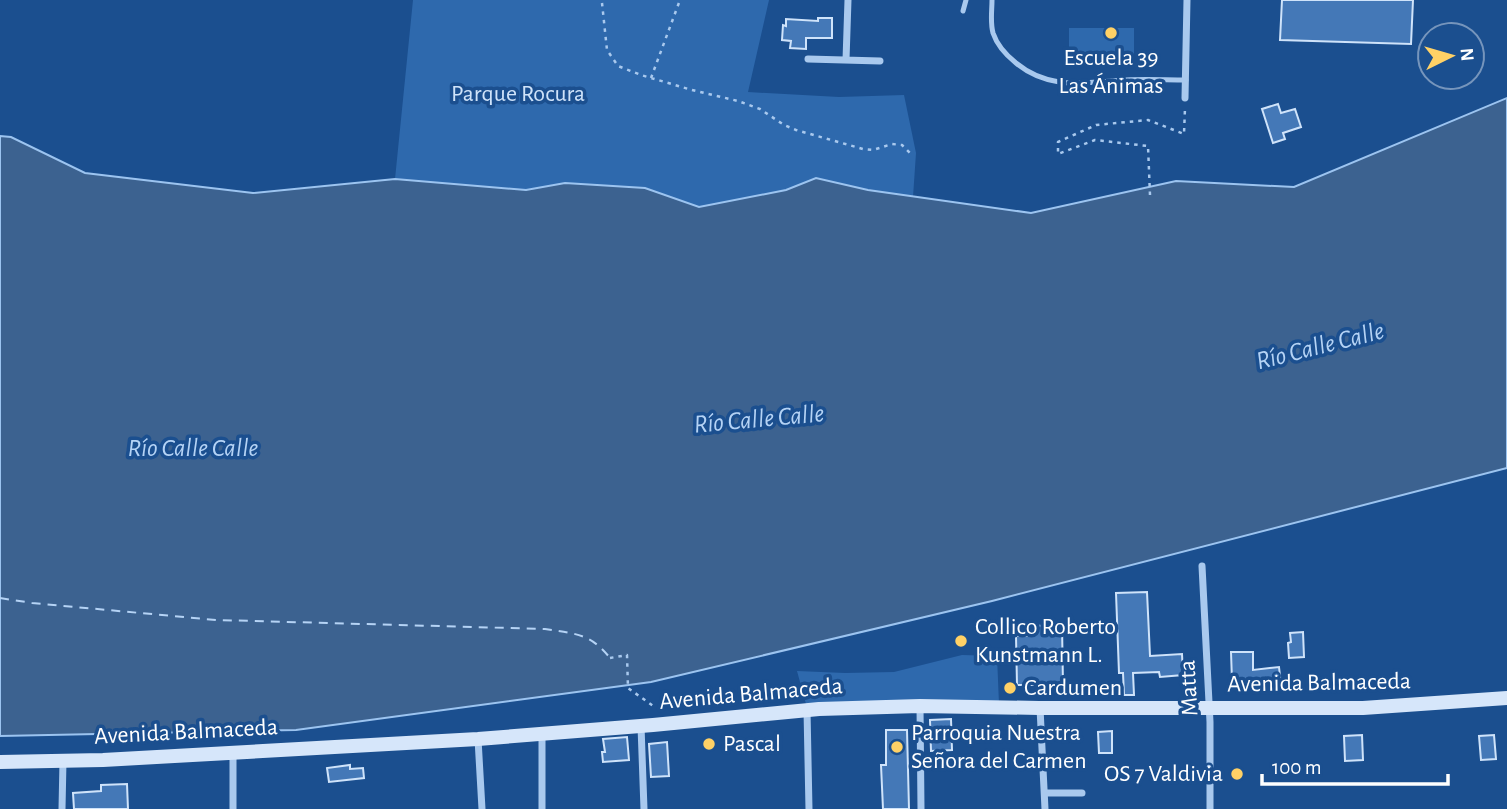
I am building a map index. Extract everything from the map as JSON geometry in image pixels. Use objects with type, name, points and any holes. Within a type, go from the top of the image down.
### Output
[{"type":"main road","name":"Avenida Balmaceda","points":[[0,762],[478,739],[807,710],[920,706],[1363,708],[1507,698]]},
{"type":"street","points":[[845,60],[848,0]]},
{"type":"street","points":[[1185,98],[1187,0]]},
{"type":"street","points":[[808,59],[880,61]]},
{"type":"street","name":"Matta","points":[[1202,566],[1209,708],[1210,809]]},
{"type":"street","points":[[920,706],[921,809]]},
{"type":"street","points":[[1040,708],[1045,809]]},
{"type":"street","points":[[807,710],[808,809]]},
{"type":"street","points":[[641,726],[644,809]]},
{"type":"street","points":[[542,734],[542,809]]},
{"type":"street","points":[[478,739],[482,809]]},
{"type":"street","points":[[233,752],[233,809]]},
{"type":"street","points":[[62,809],[63,761]]},
{"type":"street","points":[[1045,793],[1082,793]]},
{"type":"lane","points":[[963,11],[967,0]]},
{"type":"lane","points":[[992,0],[992,26],[997,42],[1021,66],[1041,78],[1073,84],[1186,80]]},
{"type":"path","points":[[651,78],[680,0]]},
{"type":"path","points":[[601,3],[607,50],[618,66],[692,90],[738,101],[760,109],[784,125],[828,140],[873,150],[902,145],[911,153]]},
{"type":"path","points":[[1150,195],[1148,146],[1095,140],[1058,154],[1058,142],[1096,125],[1148,120],[1184,134],[1185,98]]},
{"type":"path","points":[[610,658],[627,655],[628,688],[656,708]]},
{"type":"green space","name":"Parque Rocura","points":[[413,0],[769,0],[748,92],[839,97],[904,95],[916,153],[913,197],[816,178],[786,190],[699,207],[645,188],[565,183],[526,190],[395,179]]},
{"type":"green space","points":[[1069,28],[1134,28],[1134,63],[1069,63]]},
{"type":"green space","points":[[962,655],[997,656],[999,704],[806,704],[797,671],[894,672]]},
{"type":"water","name":"Río Calle Calle","points":[[1507,98],[1507,468],[992,601],[651,682],[296,730],[0,736],[0,136],[11,137],[85,173],[253,193],[395,179],[526,190],[565,183],[645,188],[699,207],[786,190],[816,178],[868,190],[1031,213],[1176,181],[1294,187]]},
{"type":"building","points":[[1282,0],[1413,0],[1411,44],[1280,40]]},
{"type":"building","points":[[818,18],[832,18],[832,38],[806,38],[806,49],[790,48],[791,41],[782,40],[786,19],[818,21]]},
{"type":"building","points":[[1278,104],[1281,113],[1295,109],[1301,127],[1283,133],[1285,139],[1273,143],[1262,109]]},
{"type":"building","points":[[1147,592],[1150,656],[1182,654],[1183,675],[1160,677],[1159,672],[1133,673],[1134,695],[1124,695],[1123,673],[1119,673],[1116,593]]},
{"type":"building","points":[[1062,625],[1063,685],[1017,685],[1016,636],[1032,636],[1032,626]]},
{"type":"building","points":[[1303,632],[1304,657],[1289,658],[1290,633]]},
{"type":"building","points":[[1231,652],[1253,652],[1253,670],[1279,667],[1281,685],[1270,686],[1269,680],[1232,681]]},
{"type":"building","points":[[951,719],[952,750],[931,751],[930,720]]},
{"type":"building","name":"Parroquia Nuestra Señora del Carmen","points":[[886,730],[907,730],[909,809],[883,809],[881,765],[886,765]]},
{"type":"building","points":[[1112,731],[1112,753],[1099,753],[1098,732]]},
{"type":"building","points":[[1362,735],[1363,760],[1345,761],[1344,736]]},
{"type":"building","points":[[1494,735],[1496,759],[1481,760],[1479,736]]},
{"type":"building","points":[[627,737],[629,760],[603,762],[603,739]]},
{"type":"building","points":[[667,742],[669,776],[651,777],[649,744]]},
{"type":"building","points":[[350,765],[350,769],[363,768],[364,778],[329,782],[327,768]]},
{"type":"building","points":[[127,784],[128,809],[74,809],[73,793],[101,791],[101,785]]},
{"type":"ferry route","points":[[0,598],[216,620],[545,629],[589,639],[610,658]]},
{"type":"place","name":"Escuela 39 Las Ánimas","points":[[1111,33]]},
{"type":"place","name":"Collico Roberto Kunstmann L.","points":[[961,641]]},
{"type":"place","name":"Cardumen","points":[[1010,688]]},
{"type":"place","name":"Pascal","points":[[709,744]]},
{"type":"place","name":"Parroquia Nuestra Señora del Carmen","points":[[897,747]]},
{"type":"place","name":"OS 7 Valdivia","points":[[1237,774]]}]
